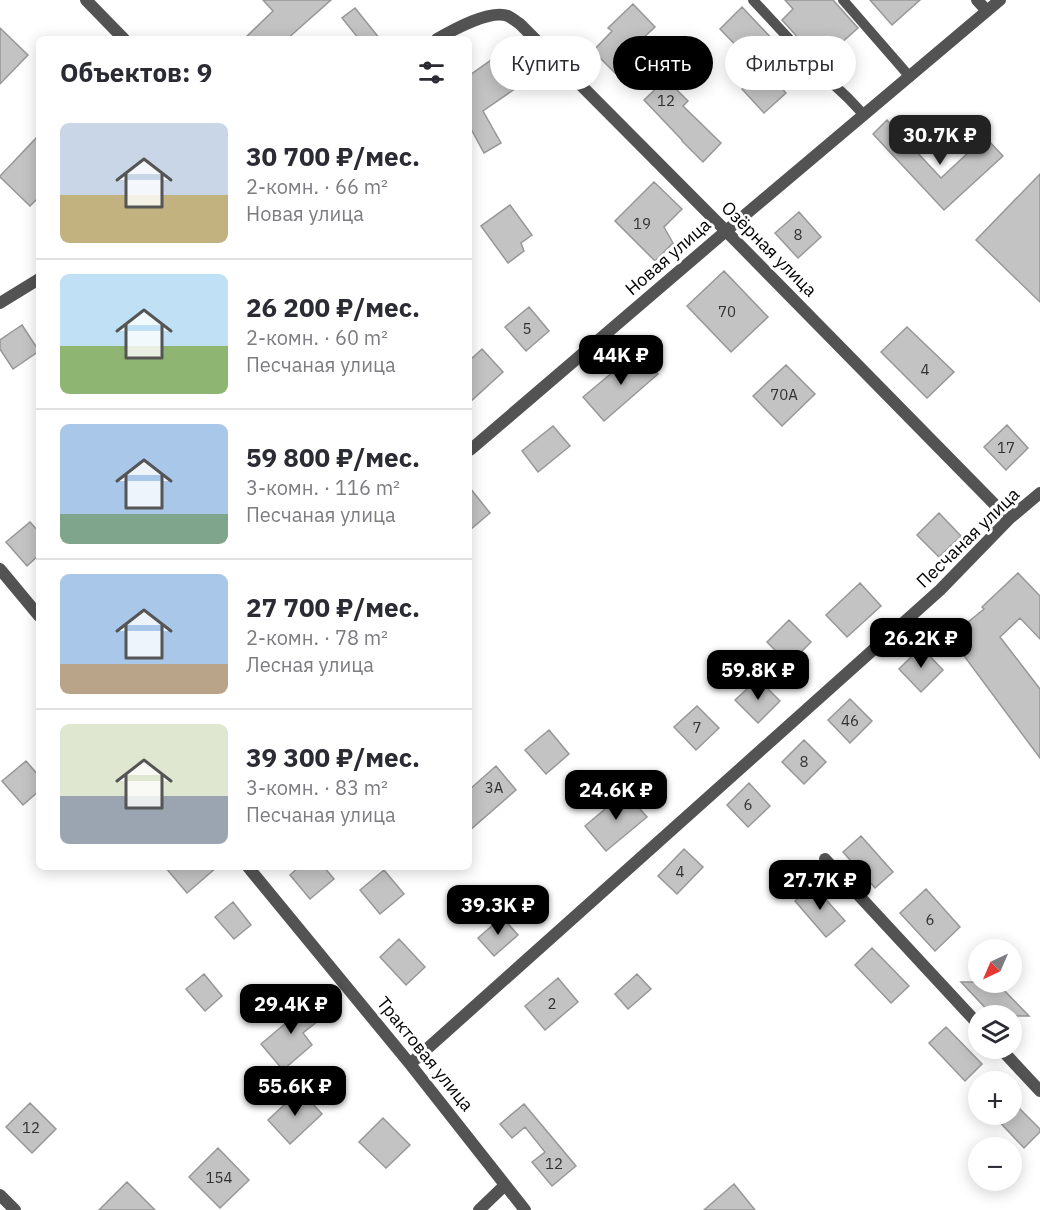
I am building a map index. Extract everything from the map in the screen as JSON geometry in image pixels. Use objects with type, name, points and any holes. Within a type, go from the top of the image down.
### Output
[{"type":"street","points":[[86,0],[121,36]]},
{"type":"street","points":[[977,0],[987,11]]},
{"type":"street","name":"Новая улица","points":[[472,448],[1000,0]]},
{"type":"street","name":"Озёрная улица","points":[[442,36],[475,20],[497,15],[508,16],[520,24],[1009,519]]},
{"type":"street","points":[[0,303],[36,281]]},
{"type":"street","name":"Песчаная улица","points":[[410,1064],[940,590],[1009,519],[1040,493]]},
{"type":"street","points":[[0,569],[36,612]]},
{"type":"street","points":[[825,859],[968,1013]]},
{"type":"street","name":"Трактовая улица","points":[[250,870],[410,1064],[525,1210]]},
{"type":"street","points":[[1010,1059],[1040,1091]]},
{"type":"street","points":[[479,1210],[505,1185]]},
{"type":"street","points":[[0,1195],[15,1210]]},
{"type":"lane","points":[[753,0],[816,68],[864,115]]},
{"type":"lane","points":[[843,0],[910,77]]},
{"type":"building","points":[[263,0],[331,0],[290,36],[247,36],[273,11]]},
{"type":"building","points":[[785,0],[833,0],[858,28],[849,36],[796,36],[782,20],[793,9]]},
{"type":"building","points":[[870,0],[920,0],[892,25]]},
{"type":"building","points":[[633,4],[655,27],[645,36],[613,36],[613,71],[601,59],[601,43],[612,31],[608,28]]},
{"type":"building","points":[[742,7],[769,36],[727,36],[720,29]]},
{"type":"building","points":[[355,8],[378,36],[357,36],[342,18]]},
{"type":"building","points":[[0,28],[28,55],[0,84]]},
{"type":"building","points":[[490,61],[490,90],[513,90],[483,111],[501,143],[484,153],[472,131],[472,74]]},
{"type":"building","points":[[654,90],[677,90],[688,101],[683,106],[721,143],[703,162],[644,100]]},
{"type":"building","points":[[743,90],[783,90],[786,93],[764,113]]},
{"type":"building","points":[[887,120],[941,178],[985,137],[1003,156],[944,210],[873,134]]},
{"type":"building","points":[[36,138],[36,200],[30,206],[0,176]]},
{"type":"building","points":[[1040,174],[1040,302],[976,240]]},
{"type":"building","points":[[654,182],[682,209],[664,227],[673,243],[655,261],[615,221]]},
{"type":"building","points":[[510,205],[532,235],[521,243],[524,251],[508,263],[481,226]]},
{"type":"building","points":[[799,212],[821,237],[798,258],[775,233]]},
{"type":"building","points":[[724,271],[768,317],[731,352],[687,306]]},
{"type":"building","points":[[529,307],[549,331],[526,351],[505,327]]},
{"type":"building","points":[[22,325],[36,346],[36,353],[13,369],[0,349],[0,340]]},
{"type":"building","points":[[907,327],[954,372],[927,398],[881,352]]},
{"type":"building","points":[[482,349],[503,372],[472,400],[472,358]]},
{"type":"building","points":[[638,351],[658,374],[604,421],[583,397]]},
{"type":"building","points":[[786,365],[815,394],[782,426],[753,396]]},
{"type":"building","points":[[1007,425],[1028,448],[1006,470],[984,447]]},
{"type":"building","points":[[553,426],[570,446],[538,472],[522,451]]},
{"type":"building","points":[[472,490],[490,513],[472,528]]},
{"type":"building","points":[[939,513],[961,536],[939,557],[917,535]]},
{"type":"building","points":[[30,522],[36,529],[36,558],[27,566],[6,542]]},
{"type":"building","points":[[1018,573],[1040,596],[1040,639],[1020,618],[1000,637],[1040,689],[1040,758],[950,637],[984,609],[982,607]]},
{"type":"building","points":[[860,583],[881,606],[847,637],[826,615]]},
{"type":"building","points":[[789,620],[811,642],[789,664],[767,642]]},
{"type":"building","points":[[921,647],[943,670],[921,692],[899,669]]},
{"type":"building","points":[[758,679],[780,701],[758,723],[735,700]]},
{"type":"building","points":[[850,699],[872,721],[850,743],[828,720]]},
{"type":"building","points":[[697,706],[719,728],[696,750],[674,727]]},
{"type":"building","points":[[549,730],[569,754],[546,774],[525,750]]},
{"type":"building","points":[[804,740],[826,762],[804,784],[782,762]]},
{"type":"building","points":[[26,761],[36,773],[36,794],[23,805],[2,781]]},
{"type":"building","points":[[496,766],[516,790],[472,828],[472,787]]},
{"type":"building","points":[[749,783],[770,806],[748,827],[727,805]]},
{"type":"building","points":[[625,792],[647,817],[606,851],[585,826]]},
{"type":"building","points":[[861,836],[893,872],[875,888],[843,852]]},
{"type":"building","points":[[684,849],[703,867],[677,894],[658,876]]},
{"type":"building","points":[[168,870],[214,870],[187,893]]},
{"type":"building","points":[[296,870],[326,870],[334,879],[310,899],[290,875]]},
{"type":"building","points":[[384,870],[404,894],[380,914],[360,890]]},
{"type":"building","points":[[813,885],[845,921],[826,937],[795,901]]},
{"type":"building","points":[[926,889],[960,927],[935,951],[900,913]]},
{"type":"building","points":[[233,902],[251,925],[234,939],[215,917]]},
{"type":"building","points":[[502,917],[518,935],[494,956],[478,938]]},
{"type":"building","points":[[399,939],[425,967],[406,985],[380,957]]},
{"type":"building","points":[[872,948],[909,986],[891,1003],[855,965]]},
{"type":"building","points":[[204,974],[222,996],[205,1011],[186,989]]},
{"type":"building","points":[[637,974],[651,989],[628,1009],[615,994]]},
{"type":"building","points":[[558,978],[578,1002],[545,1030],[525,1006]]},
{"type":"building","points":[[961,982],[968,982],[968,989]]},
{"type":"building","points":[[971,993],[1007,993],[1018,1005],[983,1005]]},
{"type":"building","points":[[299,997],[318,1021],[303,1033],[312,1045],[283,1070],[261,1044],[287,1022],[280,1013]]},
{"type":"building","points":[[1022,1009],[1029,1016],[1022,1016]]},
{"type":"building","points":[[946,1027],[968,1050],[968,1059],[977,1059],[982,1064],[975,1071],[968,1071],[968,1078],[965,1081],[929,1043]]},
{"type":"building","points":[[300,1090],[322,1114],[290,1144],[268,1120]]},
{"type":"building","points":[[30,1103],[56,1129],[32,1153],[6,1127]]},
{"type":"building","points":[[524,1104],[576,1166],[552,1186],[532,1162],[545,1152],[525,1127],[512,1138],[500,1124]]},
{"type":"building","points":[[1022,1111],[1040,1129],[1040,1132],[1024,1148],[1022,1137],[1014,1137],[1002,1125],[1022,1125]]},
{"type":"building","points":[[383,1118],[410,1145],[386,1168],[359,1142]]},
{"type":"building","points":[[218,1148],[249,1180],[220,1208],[189,1177]]},
{"type":"building","points":[[127,1182],[155,1210],[99,1210]]},
{"type":"building","points":[[734,1184],[755,1210],[704,1210]]}]
